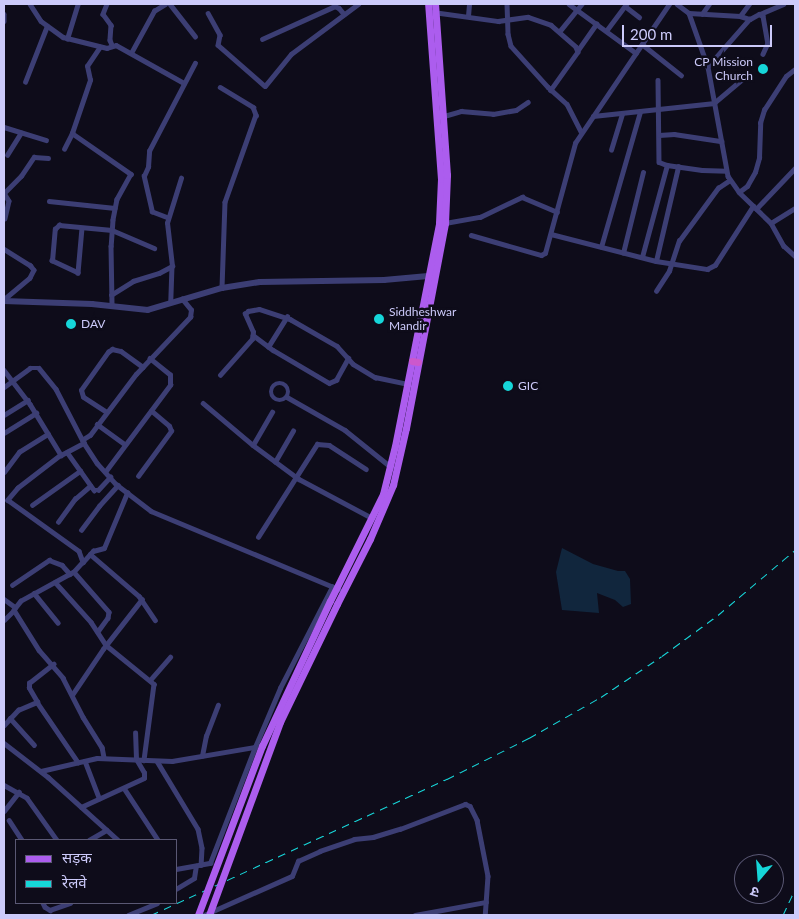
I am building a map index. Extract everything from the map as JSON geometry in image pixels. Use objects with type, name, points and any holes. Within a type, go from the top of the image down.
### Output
[{"type":"main road","points":[[337,589],[377,523],[392,485],[415,362],[446,223],[447,192],[444,116],[432,12],[428,4]]},
{"type":"main road","points":[[209,915],[280,722],[333,603],[337,589],[383,494],[390,467],[408,384],[415,362],[428,276],[439,223],[441,186],[432,12],[435,4]]},
{"type":"main road","points":[[198,915],[278,710],[333,603]]},
{"type":"street","points":[[30,4],[47,26],[67,38],[100,47],[107,48],[112,45]]},
{"type":"street","points":[[67,38],[78,4]]},
{"type":"street","points":[[107,4],[103,14],[111,25],[110,40],[112,45],[184,83]]},
{"type":"street","points":[[132,54],[154,11],[165,4]]},
{"type":"street","points":[[170,4],[195,36]]},
{"type":"street","points":[[208,14],[220,34],[218,45],[265,86],[292,54],[358,4]]},
{"type":"street","points":[[468,4],[468,16]]},
{"type":"street","points":[[507,4],[508,34],[512,46],[551,90],[567,104],[581,132]]},
{"type":"street","points":[[569,4],[636,53]]},
{"type":"street","points":[[559,32],[582,4]]},
{"type":"street","points":[[471,235],[543,254],[551,234],[573,146],[669,4]]},
{"type":"street","points":[[677,4],[689,13],[740,16],[750,19]]},
{"type":"street","points":[[702,14],[709,4]]},
{"type":"street","points":[[740,16],[749,4]]},
{"type":"street","points":[[708,68],[750,19],[783,4]]},
{"type":"street","points":[[606,31],[625,5],[639,17]]},
{"type":"street","points":[[262,39],[334,6],[339,8],[344,14]]},
{"type":"street","points":[[432,12],[507,21],[523,17],[535,18],[546,22],[578,50]]},
{"type":"street","points":[[689,13],[708,68],[726,171],[739,192],[770,223],[784,246],[795,256]]},
{"type":"street","points":[[4,14],[4,21]]},
{"type":"street","points":[[760,14],[764,20],[768,43],[764,54]]},
{"type":"street","points":[[551,90],[596,24]]},
{"type":"street","points":[[25,82],[47,26]]},
{"type":"street","points":[[642,44],[681,75]]},
{"type":"street","points":[[64,148],[72,133],[90,80],[88,66],[100,47]]},
{"type":"street","points":[[168,218],[152,212],[144,176],[148,167],[148,151],[195,63]]},
{"type":"street","points":[[739,192],[747,186],[755,172],[759,158],[760,123],[764,110],[786,76],[795,69]]},
{"type":"street","points":[[593,116],[714,103],[746,76]]},
{"type":"street","points":[[658,80],[660,109],[659,162],[678,167],[726,171]]},
{"type":"street","points":[[220,86],[253,107],[256,115],[225,202],[222,288]]},
{"type":"street","points":[[444,116],[461,111],[493,114],[516,110],[528,102]]},
{"type":"street","points":[[601,247],[640,112]]},
{"type":"street","points":[[611,150],[622,114]]},
{"type":"street","points":[[4,127],[46,140]]},
{"type":"street","points":[[7,155],[21,133]]},
{"type":"street","points":[[72,133],[131,174],[117,199],[115,208],[112,230],[112,306]]},
{"type":"street","points":[[659,135],[674,134],[721,141]]},
{"type":"street","points":[[5,219],[8,201],[4,193],[21,176],[34,157],[48,158]]},
{"type":"street","points":[[642,257],[667,165]]},
{"type":"street","points":[[656,260],[678,167]]},
{"type":"street","points":[[551,234],[672,264],[711,269],[754,207],[795,168]]},
{"type":"street","points":[[623,253],[643,172]]},
{"type":"street","points":[[171,302],[172,266],[168,218],[181,178]]},
{"type":"street","points":[[656,291],[672,264],[679,241],[718,188],[730,180]]},
{"type":"street","points":[[446,223],[480,217],[522,196],[557,212]]},
{"type":"street","points":[[48,201],[115,208]]},
{"type":"street","points":[[770,223],[795,208]]},
{"type":"street","points":[[82,228],[78,273],[52,261],[57,226],[112,230],[154,248]]},
{"type":"street","points":[[4,250],[30,264],[34,270],[30,278],[4,301]]},
{"type":"street","points":[[111,295],[134,281],[159,273],[172,266]]},
{"type":"street","points":[[4,301],[112,306],[148,310],[222,288],[260,282],[384,280],[428,276]]},
{"type":"street","points":[[83,562],[79,551],[8,500],[18,488],[88,437],[142,367],[192,315],[191,310],[182,299]]},
{"type":"street","points":[[348,358],[336,380],[329,383],[268,347],[253,335],[245,317],[248,311],[267,310],[287,317],[337,346],[348,358],[353,364],[375,377],[408,384]]},
{"type":"street","points":[[268,347],[287,317]]},
{"type":"street","points":[[220,375],[250,342],[253,335]]},
{"type":"street","points":[[106,412],[83,397],[81,390],[108,352],[112,349],[121,351],[142,367]]},
{"type":"street","points":[[105,472],[170,385],[171,378],[150,359]]},
{"type":"street","points":[[4,387],[33,367],[44,372],[56,389],[83,441],[105,472],[127,493],[151,511],[337,589],[284,681],[255,747],[210,863],[178,869]]},
{"type":"street","points":[[4,370],[28,400],[61,456]]},
{"type":"street","points":[[287,397],[345,430],[390,467]]},
{"type":"street","points":[[4,415],[28,400]]},
{"type":"street","points":[[202,403],[253,445],[295,476],[372,518]]},
{"type":"street","points":[[138,476],[171,431],[169,426],[151,411]]},
{"type":"street","points":[[253,445],[272,412]]},
{"type":"street","points":[[4,434],[36,413]]},
{"type":"street","points":[[97,424],[125,444]]},
{"type":"street","points":[[275,462],[293,431]]},
{"type":"street","points":[[4,472],[19,452],[48,434]]},
{"type":"street","points":[[258,537],[313,448],[320,443],[329,445],[366,469]]},
{"type":"street","points":[[67,452],[90,486],[96,491],[110,477]]},
{"type":"street","points":[[32,506],[80,471]]},
{"type":"street","points":[[81,530],[118,485]]},
{"type":"street","points":[[58,522],[75,499],[90,486]]},
{"type":"street","points":[[4,620],[14,608],[34,593],[72,573],[95,550],[104,548],[127,493]]},
{"type":"street","points":[[90,554],[142,600],[155,620]]},
{"type":"street","points":[[12,585],[49,560],[62,566],[72,573],[109,612],[108,618],[98,632]]},
{"type":"street","points":[[55,582],[98,632],[106,645],[151,679],[154,684],[155,690],[144,760]]},
{"type":"street","points":[[34,593],[58,623]]},
{"type":"street","points":[[4,599],[14,608],[40,650],[53,664],[102,747],[104,758]]},
{"type":"street","points":[[72,695],[106,645],[142,600]]},
{"type":"street","points":[[151,679],[170,657]]},
{"type":"street","points":[[53,664],[28,686],[78,762]]},
{"type":"street","points":[[4,725],[20,708],[37,702]]},
{"type":"street","points":[[202,756],[206,736],[218,705]]},
{"type":"street","points":[[10,718],[34,745]]},
{"type":"street","points":[[81,807],[144,778],[144,773],[136,759],[135,733]]},
{"type":"street","points":[[4,743],[41,771],[117,839]]},
{"type":"street","points":[[41,771],[104,758],[157,761],[181,760],[255,747]]},
{"type":"street","points":[[85,761],[99,798]]},
{"type":"street","points":[[157,761],[198,829],[202,848],[194,878],[178,889]]},
{"type":"street","points":[[4,785],[19,792],[34,806],[56,839]]},
{"type":"street","points":[[124,788],[157,839]]},
{"type":"street","points":[[4,811],[19,792]]},
{"type":"street","points":[[204,915],[292,876],[298,861],[320,851],[354,839],[373,837],[400,829],[465,804],[470,806],[477,820],[488,876],[485,915]]},
{"type":"street","points":[[9,820],[21,839]]},
{"type":"street","points":[[91,839],[106,830]]},
{"type":"street","points":[[415,915],[486,902]]},
{"type":"street","points":[[44,904],[50,910],[67,904]]},
{"type":"street","points":[[128,915],[155,904]]},
{"type":"water","points":[[562,548],[593,564],[625,571],[630,579],[631,604],[623,607],[615,600],[597,593],[599,613],[562,610],[556,572]]},
{"type":"railway","points":[[178,903],[447,779],[529,738],[601,697],[718,615],[795,550]]},
{"type":"railway","points":[[783,915],[795,889]]},
{"type":"railway","points":[[151,915],[175,904]]},
{"type":"place","name":"CP Mission Church","points":[[763,69]]},
{"type":"place","name":"Siddheshwar Mandir","points":[[379,319]]},
{"type":"place","name":"DAV","points":[[71,324]]},
{"type":"place","name":"GIC","points":[[508,386]]}]
